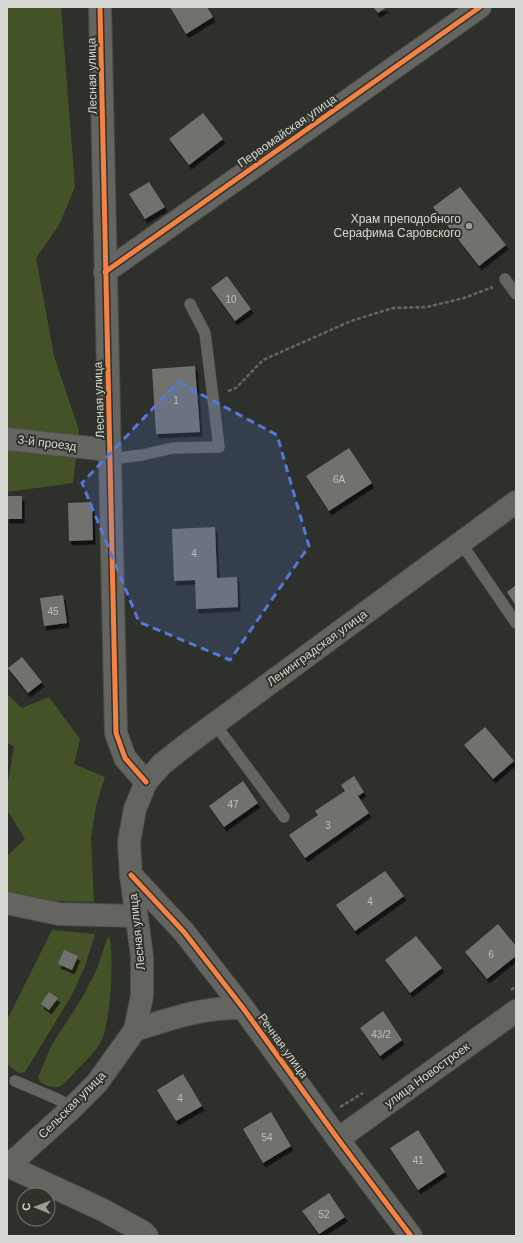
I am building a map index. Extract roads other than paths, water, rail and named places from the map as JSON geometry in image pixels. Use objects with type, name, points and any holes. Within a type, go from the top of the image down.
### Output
[{"type":"street","name":"Лесная улица","points":[[100,7],[116,733],[125,758],[146,782]]},
{"type":"street","name":"Первомайская улица","points":[[105,272],[480,7]]},
{"type":"street","name":"3-й проезд","points":[[7,438],[110,455]]},
{"type":"street","name":"Ленинградская улица","points":[[135,809],[146,782],[162,764],[516,502]]},
{"type":"street","name":"Лесная улица","points":[[135,809],[129,842],[131,875],[142,956],[142,996],[135,1030]]},
{"type":"street","name":"Речная улица","points":[[131,875],[184,932],[243,1008],[410,1236]]},
{"type":"street","points":[[7,903],[59,914],[136,916]]},
{"type":"street","points":[[135,1030],[192,1012],[222,1008],[243,1008]]},
{"type":"street","name":"улица Новостроек","points":[[338,1139],[516,1011]]},
{"type":"street","name":"Сельская улица","points":[[8,1167],[97,1083],[135,1030]]},
{"type":"street","points":[[8,1167],[103,1210],[143,1232],[147,1236]]},
{"type":"lane","points":[[505,279],[516,294]]},
{"type":"lane","points":[[110,455],[142,455],[173,448],[220,447],[205,333],[190,304]]},
{"type":"lane","points":[[461,543],[516,623]]},
{"type":"lane","points":[[215,724],[284,817]]},
{"type":"lane","points":[[15,1081],[73,1107]]},
{"type":"place","name":"Храм преподобного Серафима Саровского","points":[[469,226]]}]
